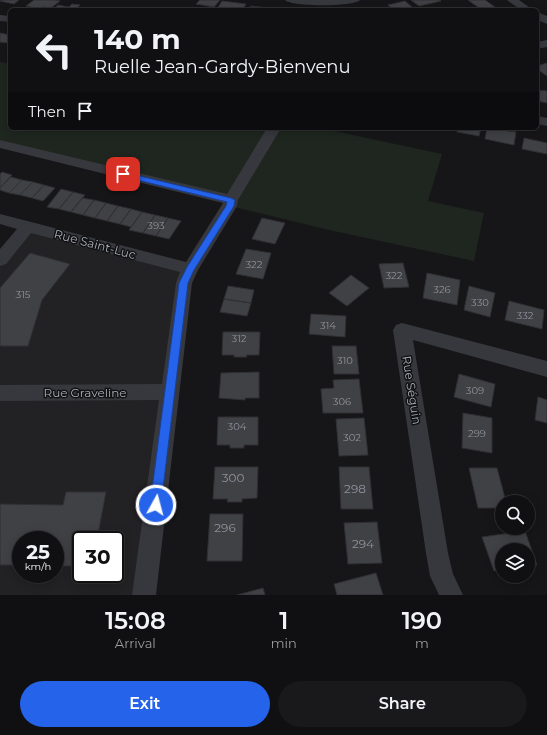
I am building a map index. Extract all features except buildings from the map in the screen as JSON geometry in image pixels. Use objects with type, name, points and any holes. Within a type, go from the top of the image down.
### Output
[{"type":"street","points":[[290,0],[318,2],[355,0]]},
{"type":"street","points":[[512,0],[525,8]]},
{"type":"street","points":[[144,595],[184,283],[190,269],[230,206],[231,200],[273,130]]},
{"type":"street","points":[[0,144],[231,200]]},
{"type":"street","name":"Rue Saint-Luc","points":[[0,219],[190,269]]},
{"type":"street","points":[[0,260],[28,226]]},
{"type":"street","name":"Rue Séguin","points":[[451,595],[442,576],[437,553],[402,330],[547,369]]},
{"type":"street","name":"Rue Graveline","points":[[0,393],[170,392]]},
{"type":"shaded area","points":[[0,62],[8,64],[8,130],[329,130],[442,154],[428,201],[484,213],[474,261],[329,230],[230,206],[231,201],[0,144]]},
{"type":"shaded area","points":[[28,226],[190,269],[136,595],[0,595],[0,260]]},
{"type":"route","points":[[123,174],[231,200],[230,206],[190,269],[184,283],[156,505]]}]
